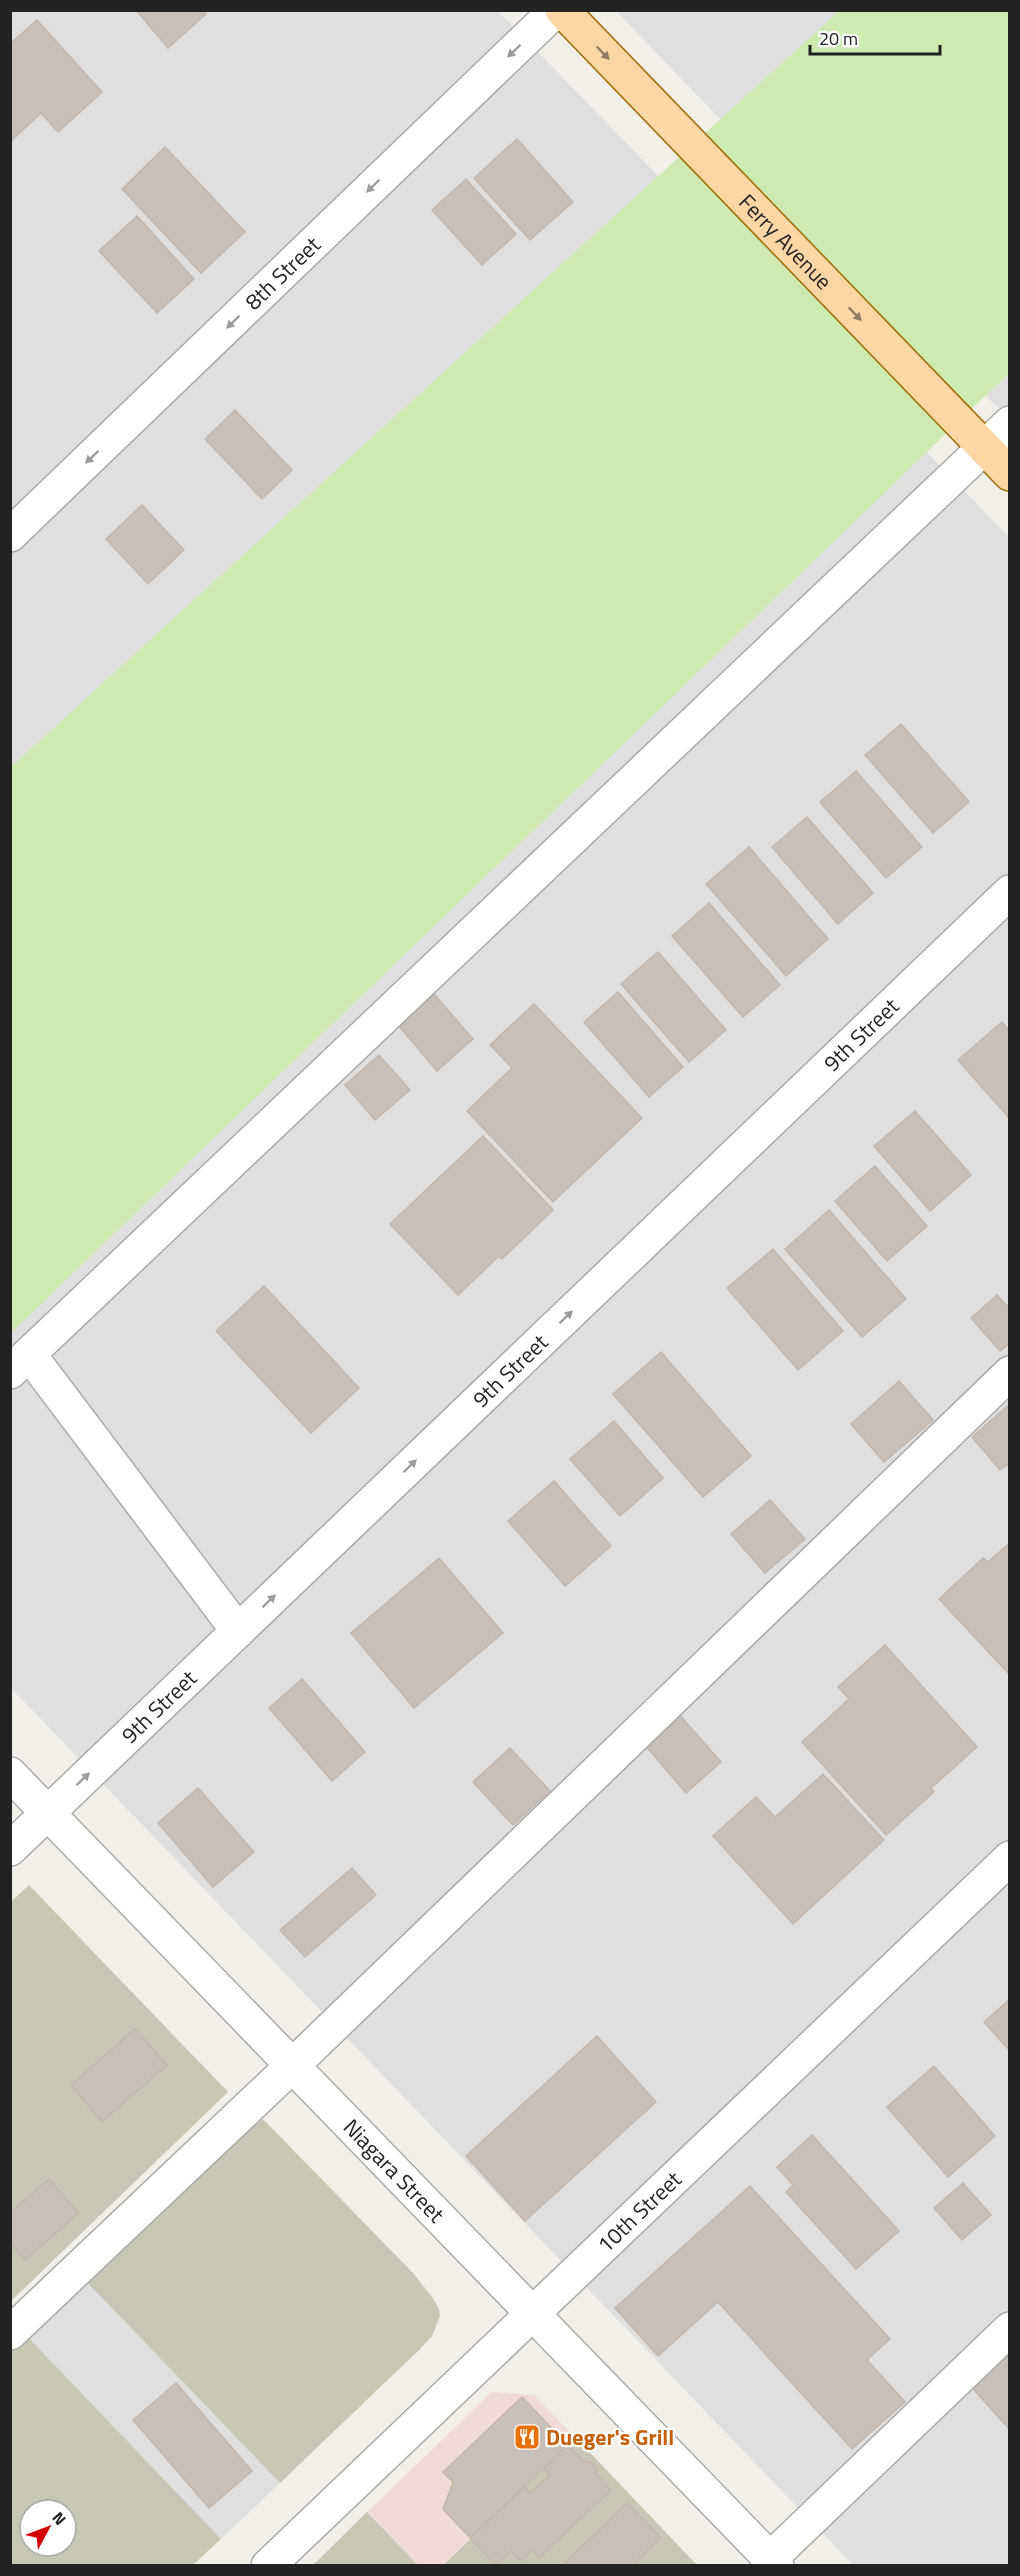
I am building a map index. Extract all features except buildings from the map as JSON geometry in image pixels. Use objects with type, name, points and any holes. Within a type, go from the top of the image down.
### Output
[{"type":"main road","name":"Ferry Avenue","points":[[562,10],[1010,474]]},
{"type":"street","name":"8th Street","points":[[10,535],[556,10]]},
{"type":"street","points":[[238,1631],[20,1363],[1010,423]]},
{"type":"street","name":"9th Street","points":[[10,1849],[1010,892]]},
{"type":"street","points":[[10,2333],[292,2066],[1010,1373]]},
{"type":"street","name":"Niagara Street","points":[[10,1774],[774,2562]]},
{"type":"street","name":"10th Street","points":[[268,2565],[1010,1858]]},
{"type":"street","points":[[774,2562],[1010,2329]]},
{"type":"shaded area","points":[[11,11],[498,11],[1009,537],[1009,2565],[853,2565],[11,1688]]},
{"type":"shaded area","points":[[616,11],[1009,11],[1009,419]]},
{"type":"shaded area","points":[[29,1885],[228,2092],[11,2301],[10,1903]]},
{"type":"shaded area","points":[[248,2116],[256,2125],[263,2119],[413,2273],[432,2297],[440,2316],[432,2336],[420,2349],[280,2483],[81,2276]]},
{"type":"shaded area","points":[[81,2276],[280,2483],[221,2539],[23,2332]]},
{"type":"shaded area","points":[[23,2332],[221,2539],[193,2565],[11,2566],[11,2344]]},
{"type":"shaded area","points":[[492,2392],[534,2395],[576,2438],[442,2565],[418,2565],[367,2512]]},
{"type":"shaded area","points":[[576,2438],[697,2565],[442,2566],[568,2445]]},
{"type":"shaded area","points":[[367,2512],[418,2565],[313,2565]]},
{"type":"green space","points":[[839,11],[1009,11],[1009,373],[11,1333],[11,767]]},
{"type":"place","name":"Dueger's Grill","points":[[527,2437]]}]
